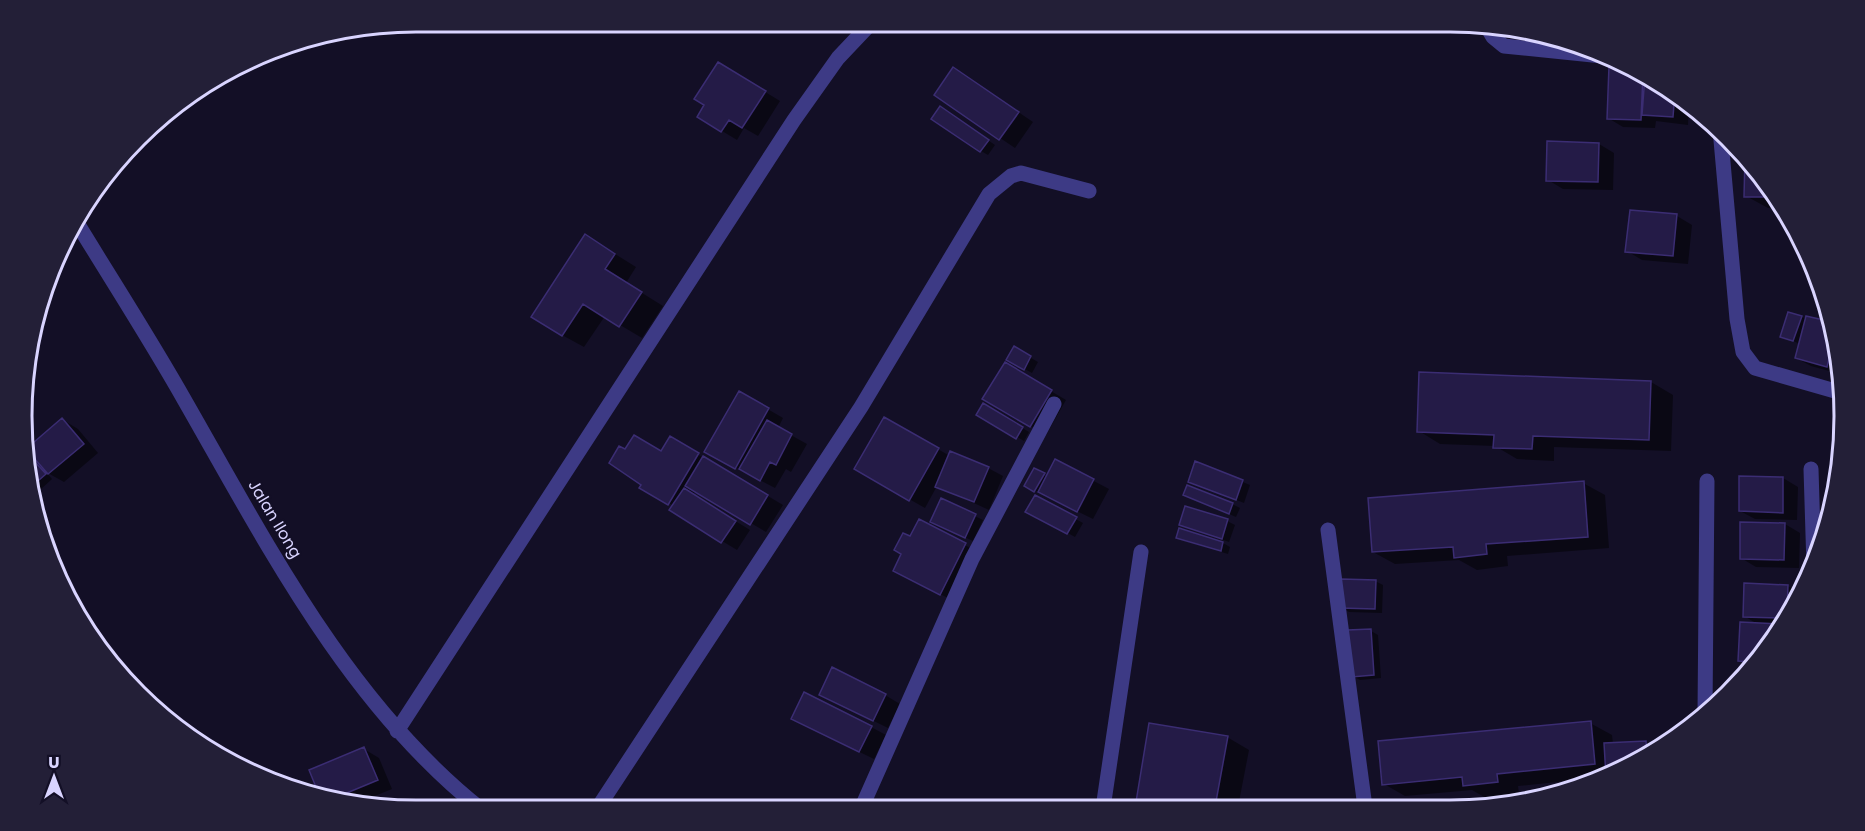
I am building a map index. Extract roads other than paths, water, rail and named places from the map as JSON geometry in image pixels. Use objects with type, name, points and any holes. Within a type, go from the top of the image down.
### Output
[{"type":"street","points":[[396,731],[794,120],[838,58],[863,32]]},
{"type":"street","points":[[1491,34],[1504,46],[1577,53]]},
{"type":"street","points":[[1721,144],[1738,329],[1743,352],[1755,368],[1833,390]]},
{"type":"street","points":[[603,800],[861,407],[989,194],[1011,176],[1021,173],[1089,191]]},
{"type":"street","name":"Jalan Ilong","points":[[80,228],[304,600],[349,670],[396,731],[447,782],[470,800]]},
{"type":"street","points":[[865,800],[972,559],[1054,404]]},
{"type":"street","points":[[1811,469],[1813,539]]},
{"type":"street","points":[[1705,702],[1707,481]]},
{"type":"street","points":[[1328,530],[1364,800]]},
{"type":"street","points":[[1104,800],[1142,552]]}]
